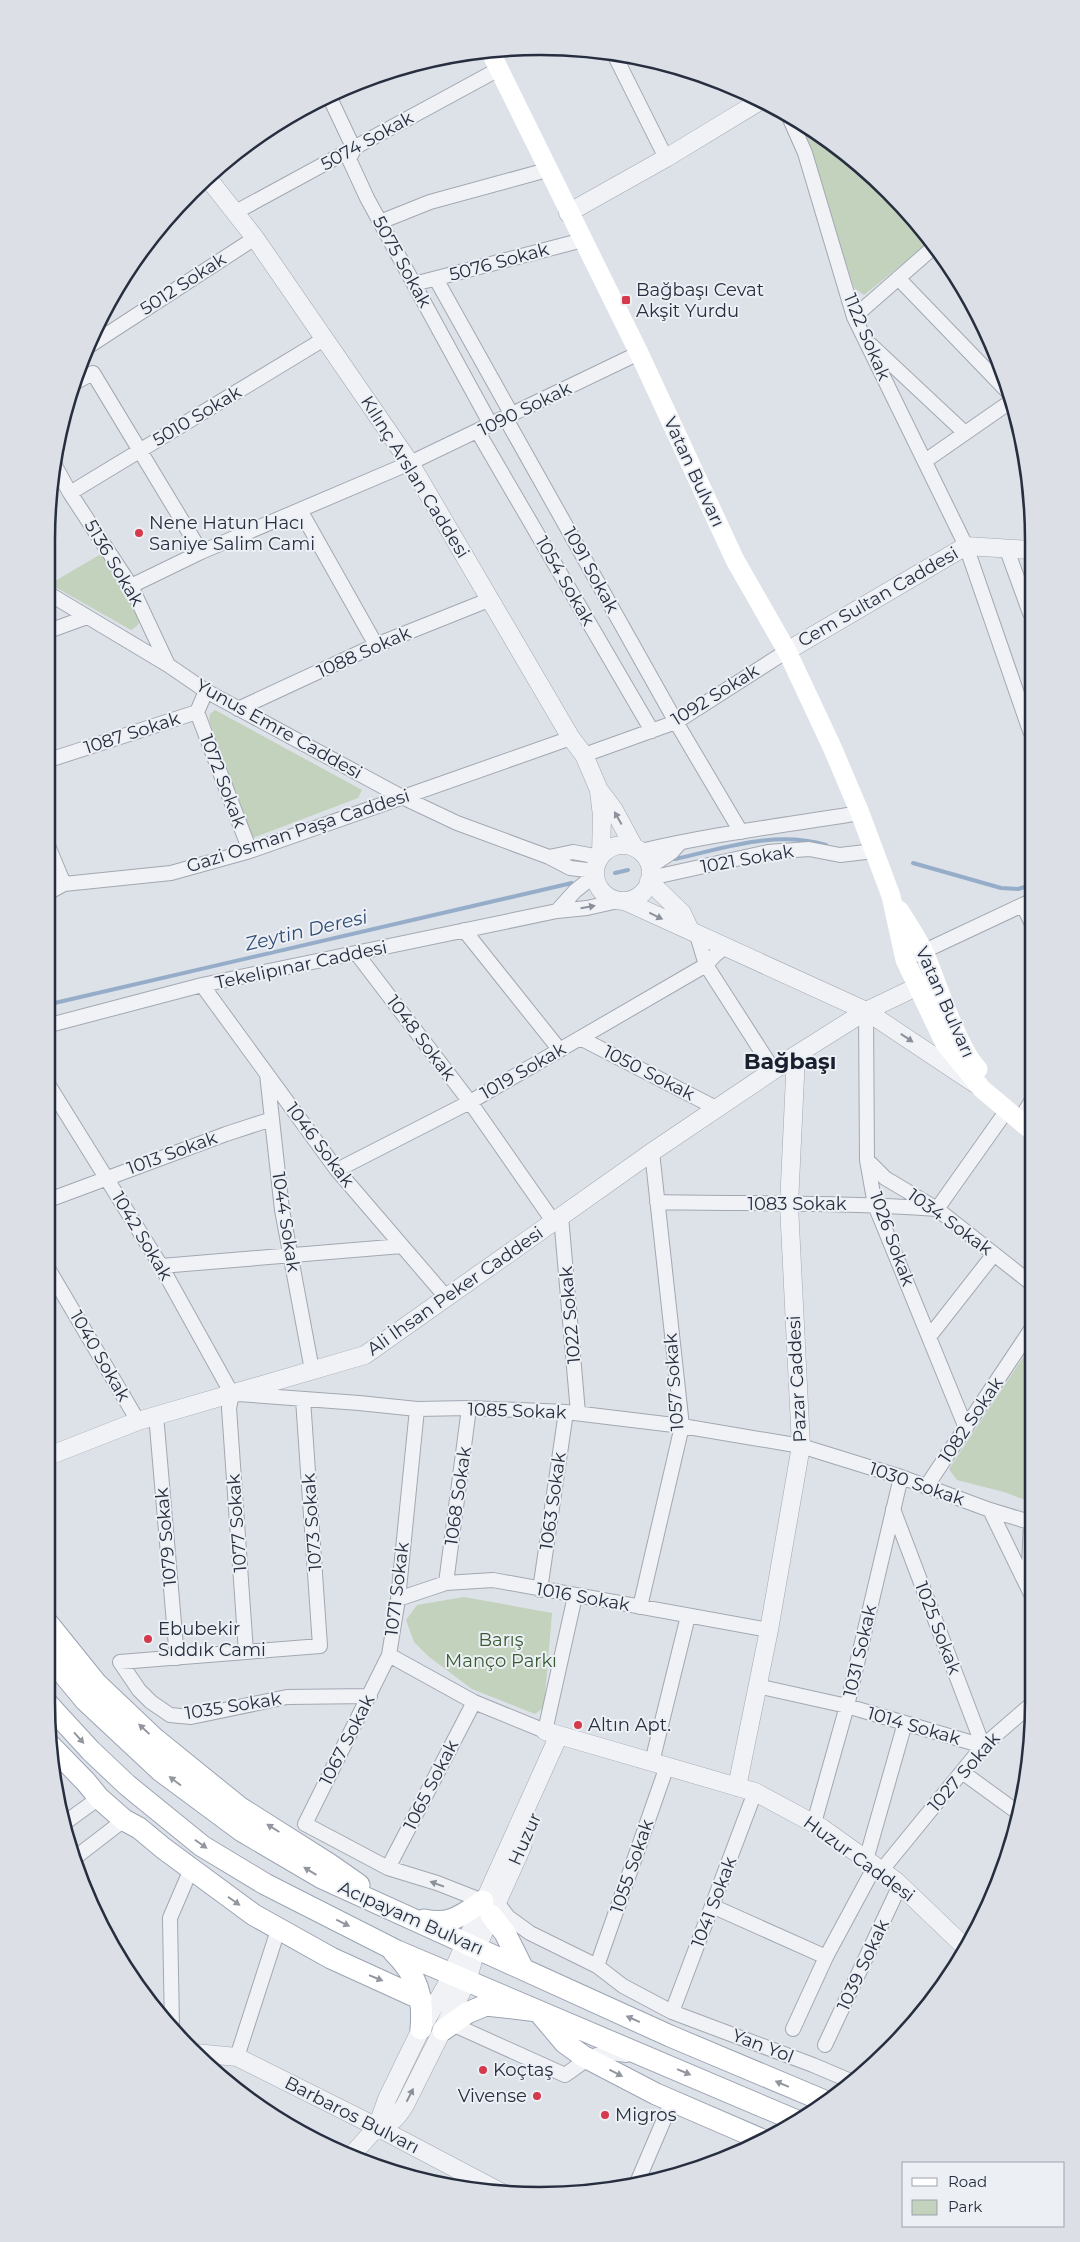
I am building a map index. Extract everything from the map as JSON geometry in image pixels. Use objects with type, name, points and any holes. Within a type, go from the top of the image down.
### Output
[{"type":"main road","name":"Vatan Bulvarı","points":[[493,57],[547,170],[639,353],[735,560],[787,651],[832,747],[860,813],[891,896],[905,960],[926,982],[974,1065],[1024,1115]]},
{"type":"main road","name":"Vatan Bulvarı","points":[[891,896],[924,951],[926,982],[945,1044],[982,1089],[1024,1115]]},
{"type":"main road","points":[[55,1632],[96,1684],[154,1739],[239,1807],[329,1864],[400,1914],[437,1923],[447,1922],[491,1906],[523,1969]]},
{"type":"main road","name":"Acıpayam Bulvarı","points":[[55,1665],[85,1700],[161,1771],[242,1831],[322,1878],[471,1944],[670,2036],[818,2098]]},
{"type":"main road","name":"Acıpayam Bulvarı","points":[[55,1712],[127,1786],[202,1846],[265,1884],[387,1946],[789,2118]]},
{"type":"main road","points":[[58,1754],[99,1798],[124,1820],[139,1828],[191,1869],[278,1930],[331,1958],[421,1999]]},
{"type":"main road","points":[[387,1946],[404,1962],[413,1975],[421,1999],[421,2029]]},
{"type":"main road","points":[[447,2027],[477,2008],[486,2005],[538,2011],[565,2043],[588,2059],[672,2101],[755,2137]]},
{"type":"street","points":[[621,62],[666,158]]},
{"type":"street","name":"5074 Sokak","points":[[234,213],[500,70]]},
{"type":"street","name":"5075 Sokak","points":[[332,102],[354,149],[349,159],[380,222],[491,425]]},
{"type":"street","points":[[568,212],[666,158],[755,105]]},
{"type":"street","name":"1122 Sokak","points":[[794,128],[806,153],[854,317],[966,546],[1025,717]]},
{"type":"street","points":[[380,222],[430,202],[547,170]]},
{"type":"street","name":"Kılınç Arslan Caddesi","points":[[211,183],[255,238],[410,463],[571,738],[584,755],[599,790],[638,849]]},
{"type":"street","name":"5012 Sokak","points":[[98,340],[255,238]]},
{"type":"street","name":"5076 Sokak","points":[[414,284],[583,240]]},
{"type":"street","points":[[854,317],[929,251]]},
{"type":"street","points":[[898,278],[998,382]]},
{"type":"street","name":"1091 Sokak","points":[[436,279],[509,417],[676,722],[742,832]]},
{"type":"street","name":"5010 Sokak","points":[[70,493],[324,339]]},
{"type":"street","points":[[865,339],[966,433]]},
{"type":"street","name":"1090 Sokak","points":[[131,586],[201,552],[478,432],[639,353]]},
{"type":"street","points":[[84,376],[93,373],[201,552]]},
{"type":"street","points":[[924,461],[1005,405]]},
{"type":"street","name":"1054 Sokak","points":[[478,432],[652,731]]},
{"type":"street","name":"5136 Sokak","points":[[59,474],[131,586],[168,665]]},
{"type":"street","points":[[300,510],[376,645]]},
{"type":"street","name":"Cem Sultan Caddesi","points":[[787,651],[966,546],[1025,550]]},
{"type":"street","points":[[1007,550],[1025,599]]},
{"type":"street","name":"Yunus Emre Caddesi","points":[[55,597],[168,665],[206,691],[402,797],[457,823],[549,857],[573,852],[598,865]]},
{"type":"street","name":"1088 Sokak","points":[[238,709],[376,645],[491,599]]},
{"type":"street","points":[[55,629],[87,617]]},
{"type":"street","name":"1092 Sokak","points":[[584,755],[676,722],[787,651]]},
{"type":"street","name":"1087 Sokak","points":[[55,758],[197,712],[206,691]]},
{"type":"street","name":"1072 Sokak","points":[[197,712],[250,851]]},
{"type":"street","name":"Gazi Osman Paşa Caddesi","points":[[64,884],[171,873],[250,851],[571,738]]},
{"type":"street","name":"Kılınç Arslan Caddesi","points":[[598,865],[602,816],[599,790]]},
{"type":"street","points":[[557,911],[598,865],[606,850],[620,845],[638,849],[679,844],[711,836],[860,813]]},
{"type":"street","points":[[622,901],[639,896],[650,875],[679,844]]},
{"type":"street","points":[[638,849],[650,875],[682,913],[692,930],[706,965],[774,1071]]},
{"type":"street","name":"1021 Sokak","points":[[650,875],[768,852],[809,849],[840,854],[874,851]]},
{"type":"street","points":[[55,862],[64,884],[55,889]]},
{"type":"street","points":[[598,865],[600,889],[611,898],[692,930],[866,1011],[982,1089]]},
{"type":"street","name":"Tekelipınar Caddesi","points":[[55,1024],[202,985],[557,911],[587,908],[622,901]]},
{"type":"street","points":[[905,960],[1025,904]]},
{"type":"street","points":[[464,930],[559,1049]]},
{"type":"street","name":"1019 Sokak","points":[[337,1170],[470,1102],[706,965],[726,946]]},
{"type":"street","name":"1048 Sokak","points":[[357,954],[557,1219]]},
{"type":"street","name":"Ali İhsan Peker Caddesi","points":[[55,1453],[138,1421],[365,1355],[652,1152],[796,1055],[866,1011],[926,982]]},
{"type":"street","name":"1046 Sokak","points":[[202,985],[337,1170],[446,1297]]},
{"type":"street","name":"1026 Sokak","points":[[866,1011],[867,1160],[875,1205],[966,1428]]},
{"type":"street","name":"1050 Sokak","points":[[580,1038],[718,1109]]},
{"type":"street","name":"Pazar Caddesi","points":[[737,1787],[769,1630],[801,1446],[789,1205],[796,1055]]},
{"type":"street","name":"1044 Sokak","points":[[266,1074],[282,1210],[312,1370]]},
{"type":"street","name":"1042 Sokak","points":[[55,1095],[162,1266],[232,1394]]},
{"type":"street","points":[[936,1209],[1024,1115]]},
{"type":"street","name":"1013 Sokak","points":[[55,1197],[107,1177],[272,1119]]},
{"type":"street","name":"1057 Sokak","points":[[640,1607],[682,1426],[652,1152]]},
{"type":"street","name":"1034 Sokak","points":[[867,1160],[885,1178],[936,1209],[1025,1278]]},
{"type":"street","name":"1083 Sokak","points":[[657,1202],[875,1205],[936,1209]]},
{"type":"street","name":"1022 Sokak","points":[[557,1219],[572,1412]]},
{"type":"street","points":[[162,1266],[402,1246]]},
{"type":"street","points":[[929,1337],[994,1254]]},
{"type":"street","name":"1040 Sokak","points":[[55,1280],[138,1421]]},
{"type":"street","name":"1082 Sokak","points":[[926,1487],[1025,1339]]},
{"type":"street","name":"1085 Sokak","points":[[232,1394],[417,1409],[469,1408],[572,1412],[682,1426],[801,1446]]},
{"type":"street","name":"1077 Sokak","points":[[232,1394],[229,1408],[246,1652]]},
{"type":"street","name":"1073 Sokak","points":[[246,1652],[320,1646],[303,1399]]},
{"type":"street","name":"1068 Sokak","points":[[446,1583],[469,1408]]},
{"type":"street","name":"1071 Sokak","points":[[417,1409],[398,1599],[389,1655],[474,1702],[557,1735]]},
{"type":"street","name":"1063 Sokak","points":[[540,1590],[572,1412]]},
{"type":"street","name":"1079 Sokak","points":[[156,1416],[176,1658]]},
{"type":"street","name":"1030 Sokak","points":[[801,1446],[900,1477],[1025,1521]]},
{"type":"street","name":"1031 Sokak","points":[[814,1824],[847,1706],[900,1477]]},
{"type":"street","name":"1025 Sokak","points":[[893,1509],[983,1746]]},
{"type":"street","points":[[990,1510],[1025,1581]]},
{"type":"street","name":"1016 Sokak","points":[[398,1599],[446,1583],[492,1580],[769,1630]]},
{"type":"street","points":[[557,1735],[575,1596]]},
{"type":"street","name":"1055 Sokak","points":[[597,1966],[660,1764],[688,1616]]},
{"type":"street","points":[[176,1658],[246,1652]]},
{"type":"street","name":"1067 Sokak","points":[[388,1868],[305,1824],[389,1655]]},
{"type":"street","name":"1035 Sokak","points":[[176,1658],[120,1662],[139,1690],[151,1702],[170,1715],[191,1717],[287,1697],[370,1696]]},
{"type":"street","name":"1014 Sokak","points":[[758,1686],[847,1706],[983,1746]]},
{"type":"street","name":"1065 Sokak","points":[[388,1868],[474,1702]]},
{"type":"street","name":"1027 Sokak","points":[[874,1865],[962,1772],[983,1746],[1025,1710]]},
{"type":"street","points":[[792,2029],[826,1957],[874,1865],[905,1723]]},
{"type":"street","name":"Huzur Caddesi","points":[[557,1735],[755,1792],[814,1824],[874,1865],[900,1885],[961,1943]]},
{"type":"street","name":"Huzur","points":[[459,1977],[471,1944],[491,1906],[557,1735]]},
{"type":"street","points":[[962,1772],[1013,1809]]},
{"type":"street","name":"1041 Sokak","points":[[672,2012],[755,1792]]},
{"type":"street","points":[[70,1819],[99,1798]]},
{"type":"street","points":[[80,1854],[124,1820]]},
{"type":"street","points":[[388,1868],[437,1883],[491,1906]]},
{"type":"street","points":[[172,2018],[170,1918],[191,1869]]},
{"type":"street","name":"1039 Sokak","points":[[826,2045],[900,1885]]},
{"type":"street","name":"Yan Yol","points":[[491,1906],[530,1933],[597,1966],[623,1986],[672,2012],[813,2064],[845,2079]]},
{"type":"street","points":[[712,1906],[826,1957]]},
{"type":"street","points":[[237,2057],[278,1930]]},
{"type":"street","points":[[377,2127],[388,2125],[395,2120],[405,2105],[447,2027],[459,1977]]},
{"type":"street","points":[[356,2151],[377,2127],[387,2100],[421,2029],[446,1986],[459,1977]]},
{"type":"street","points":[[447,2027],[565,2075],[588,2059],[604,2052],[652,2059]]},
{"type":"street","name":"Barbaros Bulvarı","points":[[207,2054],[237,2057],[485,2184]]},
{"type":"street","points":[[639,2177],[672,2101]]},
{"type":"green space","points":[[805,135],[860,175],[905,220],[925,245],[864,295],[854,288]]},
{"type":"green space","points":[[101,554],[140,621],[131,630],[55,587],[55,581]]},
{"type":"green space","points":[[215,710],[362,790],[358,798],[253,838],[209,720],[210,714]]},
{"type":"green space","points":[[1025,1355],[1025,1500],[1004,1492],[957,1480],[949,1469]]},
{"type":"green space","name":"Barış Manço Parkı","points":[[464,1597],[552,1613],[544,1707],[535,1714],[472,1689],[428,1656],[414,1642],[406,1620],[417,1605]]},
{"type":"waterway","name":"Zeytin Deresi","points":[[675,859],[750,842],[769,840],[788,839],[826,845]]},
{"type":"waterway","name":"Zeytin Deresi","points":[[913,863],[1001,888],[1018,889],[1025,887]]},
{"type":"waterway","name":"Zeytin Deresi","points":[[615,873],[628,870]]},
{"type":"waterway","name":"Zeytin Deresi","points":[[55,1003],[572,883]]},
{"type":"place","name":"Bağbaşı Cevat Akşit Yurdu","points":[[626,300]]},
{"type":"place","name":"Nene Hatun Hacı Saniye Salim Cami","points":[[139,533]]},
{"type":"place","name":"Ebubekir Sıddık Cami","points":[[148,1639]]},
{"type":"place","name":"Altın Apt.","points":[[578,1725]]},
{"type":"place","name":"Koçtaş","points":[[483,2070]]},
{"type":"place","name":"Vivense","points":[[537,2096]]},
{"type":"place","name":"Migros","points":[[605,2115]]},
{"type":"district","name":"Bağbaşı","points":[[790,1061]]}]
